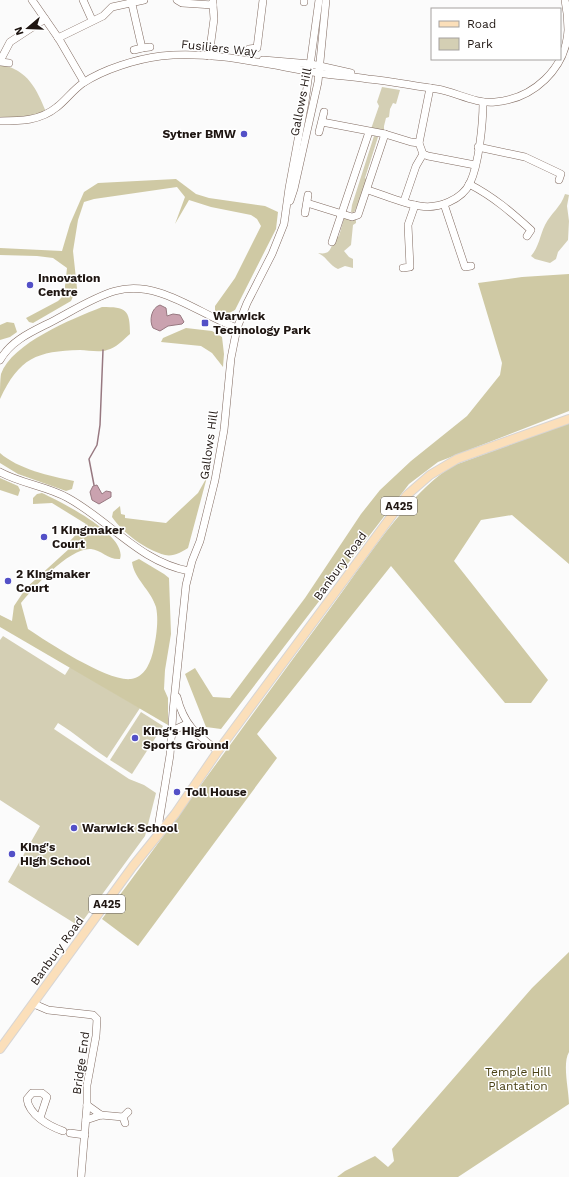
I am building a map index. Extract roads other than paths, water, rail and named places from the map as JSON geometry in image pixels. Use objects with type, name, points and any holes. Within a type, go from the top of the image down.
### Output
[{"type":"main road","name":"Banbury Road","points":[[0,1049],[147,848],[175,814],[184,798],[218,751],[396,510],[415,487],[430,475],[457,459],[569,419]]},
{"type":"main road","name":"Banbury Road","points":[[147,848],[150,838],[174,806],[184,798]]},
{"type":"street","points":[[32,0],[58,38],[84,82]]},
{"type":"street","points":[[82,0],[92,20]]},
{"type":"street","points":[[58,38],[92,20],[103,16],[112,8],[131,1],[144,0]]},
{"type":"street","points":[[177,0],[182,3],[213,3],[214,19],[209,56]]},
{"type":"street","points":[[249,49],[261,49],[263,0]]},
{"type":"street","name":"Gallows Hill","points":[[287,206],[288,188],[300,130],[319,0]]},
{"type":"street","name":"Gallows Hill","points":[[158,828],[170,755],[183,607],[189,571],[208,522],[224,430],[231,358],[237,328],[247,303],[279,238],[287,206],[294,189],[314,104],[326,0]]},
{"type":"street","name":"Fusiliers Way","points":[[561,56],[568,31],[565,0]]},
{"type":"street","points":[[131,1],[142,48]]},
{"type":"street","points":[[9,63],[0,61],[6,46],[17,36],[45,19]]},
{"type":"street","points":[[0,40],[6,46]]},
{"type":"street","points":[[134,50],[150,47]]},
{"type":"street","name":"Fusiliers Way","points":[[0,121],[27,120],[44,116],[57,107],[84,82],[122,66],[148,58],[174,55],[209,56],[249,62],[310,68],[430,88],[483,102],[494,103],[525,95],[536,88],[554,70],[559,60]]},
{"type":"street","points":[[430,88],[419,143],[423,154],[475,165]]},
{"type":"street","points":[[368,190],[415,205],[427,207],[444,204],[457,197],[470,184],[478,147],[483,102]]},
{"type":"street","points":[[319,132],[324,112]]},
{"type":"street","points":[[322,122],[385,134],[419,143]]},
{"type":"street","points":[[332,242],[343,214],[369,132]]},
{"type":"street","points":[[307,204],[352,217],[358,215],[368,190],[385,134]]},
{"type":"street","points":[[478,147],[525,157],[561,173]]},
{"type":"street","points":[[404,201],[416,166],[423,154]]},
{"type":"street","points":[[470,184],[499,201],[532,230]]},
{"type":"street","points":[[305,213],[308,195]]},
{"type":"street","points":[[444,204],[465,267]]},
{"type":"street","points":[[410,267],[408,225],[415,205]]},
{"type":"street","points":[[0,360],[10,347],[27,334],[104,295],[129,288],[138,288],[157,292],[237,328]]},
{"type":"street","points":[[0,472],[66,496],[84,508],[135,548],[164,564],[189,571]]},
{"type":"street","name":"Gallows Hill","points":[[176,693],[186,724],[194,733],[218,751]]},
{"type":"street","points":[[172,735],[178,728],[186,724]]},
{"type":"street","name":"Bridge End","points":[[34,1004],[48,1010],[93,1015],[97,1019],[96,1036],[87,1085],[87,1105],[81,1177]]},
{"type":"street","points":[[87,1105],[101,1115]]},
{"type":"street","points":[[86,1120],[101,1115],[125,1117]]},
{"type":"street","points":[[40,1118],[67,1132],[85,1135]]},
{"type":"waterway","points":[[94,485],[89,459],[97,445],[100,425],[103,350]]},
{"type":"place","name":"Sytner BMW","points":[[244,134]]},
{"type":"place","name":"Innovation Centre","points":[[30,285]]},
{"type":"place","name":"Warwick Technology Park","points":[[205,323]]},
{"type":"place","name":"1 Kingmaker Court","points":[[44,537]]},
{"type":"place","name":"2 Kingmaker Court","points":[[8,581]]},
{"type":"place","name":"King's High Sports Ground","points":[[135,738]]},
{"type":"place","name":"Toll House","points":[[177,792]]},
{"type":"place","name":"Warwick School","points":[[74,828]]},
{"type":"place","name":"King's High School","points":[[12,854]]},
{"type":"park label","name":"Temple Hill Plantation","points":[[518,1079]]}]
